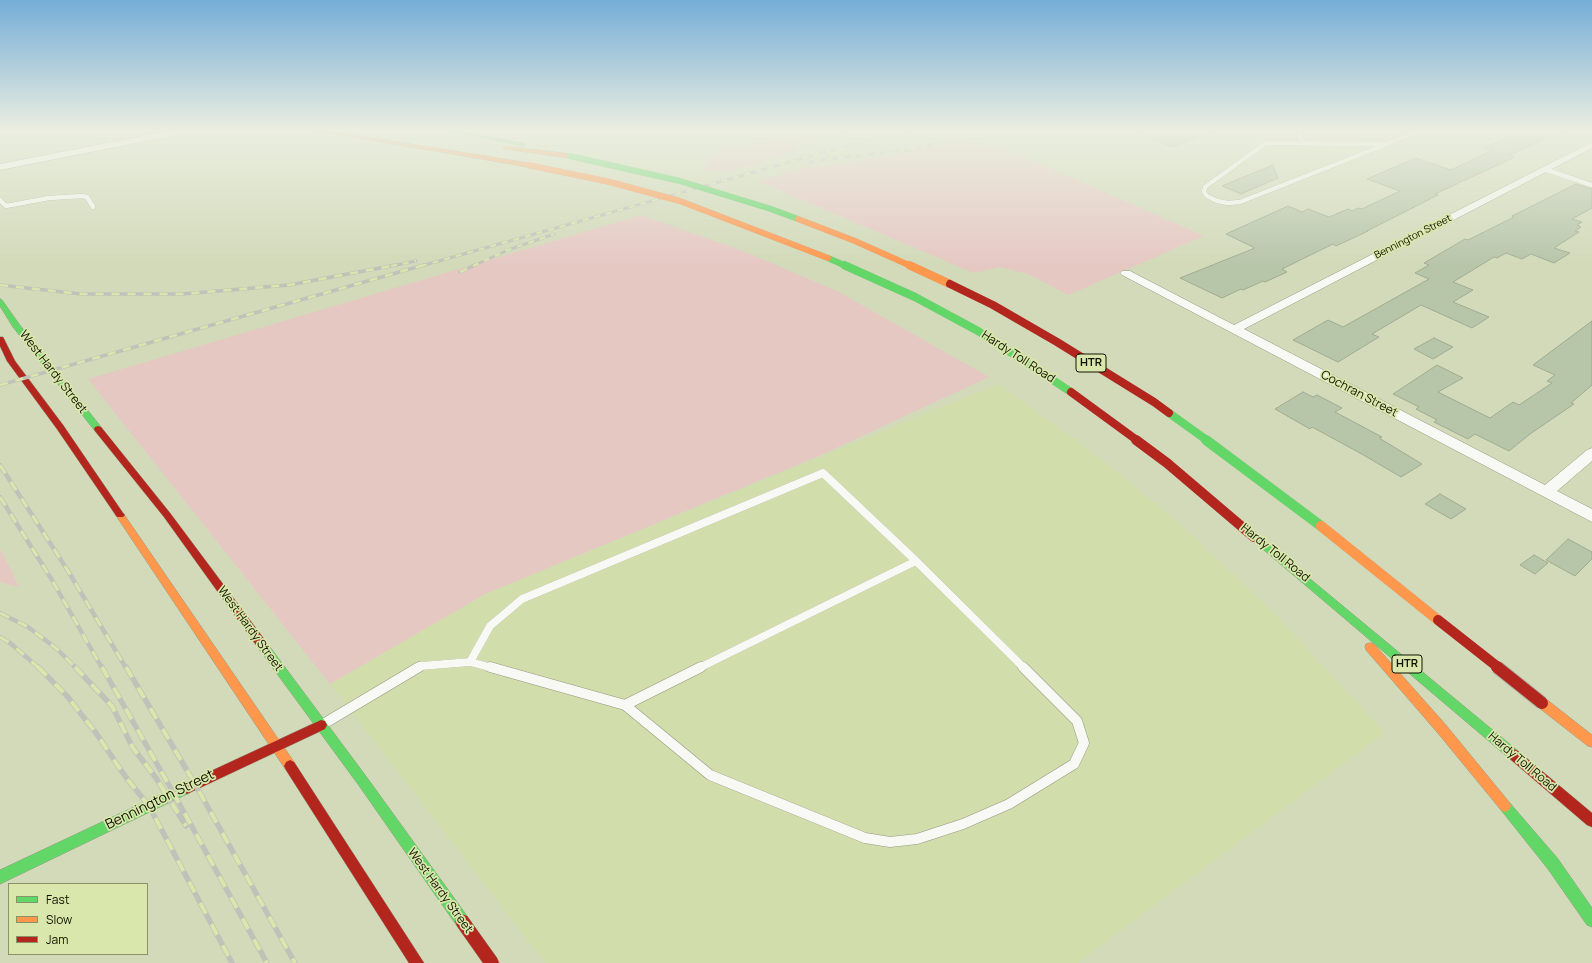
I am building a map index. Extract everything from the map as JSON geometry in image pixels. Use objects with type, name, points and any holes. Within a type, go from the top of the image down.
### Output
[{"type":"main road","name":"Hardy Toll Road","points":[[581,176],[610,182],[680,201],[747,226],[833,260],[921,300],[978,331],[1066,388],[1167,463],[1592,822]]},
{"type":"main road","name":"HTR","points":[[658,176],[730,195],[855,241],[947,282],[993,305],[1057,342],[1166,411],[1288,500],[1592,742]]},
{"type":"main road","name":"West Hardy Street","points":[[0,300],[16,325],[167,515],[321,725],[492,963]]},
{"type":"main road","name":"West Hardy Street","points":[[0,339],[11,361],[60,427],[276,745],[417,963]]},
{"type":"main road","points":[[1319,590],[1441,728],[1553,864],[1592,920]]},
{"type":"main road","name":"Bennington Street","points":[[0,877],[321,725]]},
{"type":"street","name":"Bennington Street","points":[[1235,329],[1532,176]]},
{"type":"street","name":"Cochran Street","points":[[1126,273],[1592,516]]},
{"type":"street","points":[[1547,492],[1592,453]]},
{"type":"lane","points":[[1220,176],[1205,187],[1204,192],[1207,196],[1217,201],[1228,203],[1240,202],[1306,176]]},
{"type":"lane","points":[[1563,176],[1592,185]]},
{"type":"lane","points":[[0,200],[6,206],[49,198],[82,196],[87,197],[93,207]]},
{"type":"lane","points":[[321,725],[421,666],[470,662],[625,705],[710,775],[865,838],[890,842],[917,838],[963,824],[1009,804],[1074,764],[1084,743],[1077,721],[916,561],[823,473],[522,599],[490,626],[470,662]]},
{"type":"lane","points":[[625,705],[916,561]]},
{"type":"shaded area","points":[[775,176],[1068,176],[1204,236],[1068,295],[1028,274],[999,267],[974,273],[758,181]]},
{"type":"shaded area","points":[[641,215],[743,251],[837,291],[989,377],[819,456],[485,594],[330,684],[88,379]]},
{"type":"shaded area","points":[[998,384],[1084,446],[1175,519],[1275,614],[1385,733],[1078,963],[545,963],[330,684],[485,594]]},
{"type":"shaded area","points":[[0,549],[9,566],[19,587],[0,582]]},
{"type":"building","points":[[1246,176],[1277,176],[1278,178],[1241,194],[1222,186]]},
{"type":"building","points":[[1374,176],[1474,176],[1435,194],[1438,195],[1368,231],[1336,246],[1333,244],[1282,269],[1287,272],[1265,282],[1263,281],[1243,290],[1241,289],[1222,298],[1180,278],[1255,248],[1226,234],[1288,206],[1302,212],[1308,209],[1329,217],[1348,209],[1352,211],[1358,208],[1362,209],[1400,191],[1367,179]]},
{"type":"building","points":[[1576,184],[1592,189],[1592,208],[1572,219],[1582,222],[1577,225],[1581,227],[1575,231],[1579,232],[1554,248],[1570,253],[1554,263],[1531,254],[1522,259],[1506,253],[1497,258],[1494,257],[1453,282],[1473,290],[1453,302],[1489,317],[1472,328],[1421,305],[1372,334],[1379,337],[1338,362],[1293,340],[1328,320],[1343,327],[1429,279],[1415,273],[1429,265],[1424,263],[1465,239],[1468,240]]},
{"type":"building","points":[[1592,321],[1592,385],[1571,403],[1574,404],[1530,434],[1509,451],[1475,434],[1468,439],[1434,422],[1437,420],[1416,409],[1419,407],[1393,394],[1437,365],[1463,378],[1438,392],[1490,418],[1513,402],[1519,405],[1552,383],[1547,381],[1555,375],[1533,365]]},
{"type":"building","points":[[1434,338],[1453,347],[1433,359],[1414,349]]},
{"type":"building","points":[[1303,392],[1313,397],[1317,395],[1342,408],[1335,412],[1382,437],[1379,438],[1422,464],[1401,477],[1312,427],[1310,429],[1275,409]]},
{"type":"building","points":[[1440,494],[1466,509],[1451,519],[1425,504]]},
{"type":"building","points":[[1568,539],[1592,552],[1592,559],[1575,576],[1546,560]]},
{"type":"building","points":[[1534,555],[1548,563],[1535,574],[1520,565]]},
{"type":"railway","points":[[421,266],[741,176]]},
{"type":"railway","points":[[473,266],[508,250],[554,234]]},
{"type":"railway","points":[[396,265],[416,261]]},
{"type":"railway","points":[[0,285],[81,294],[182,294],[289,285],[396,265]]},
{"type":"railway","points":[[391,266],[396,265]]},
{"type":"railway","points":[[0,385],[424,265]]},
{"type":"railway","points":[[460,272],[475,265]]},
{"type":"railway","points":[[0,465],[68,571],[126,668]]},
{"type":"railway","points":[[0,497],[52,580],[102,668]]},
{"type":"railway","points":[[0,613],[28,627],[57,649],[75,667]]},
{"type":"railway","points":[[0,637],[10,643],[39,668]]},
{"type":"railway","points":[[75,667],[112,706],[133,748],[156,778],[186,826]]},
{"type":"railway","points":[[102,667],[267,963]]},
{"type":"railway","points":[[126,667],[195,784],[295,963]]},
{"type":"railway","points":[[39,668],[67,696],[96,733],[125,776],[149,806],[232,963]]},
{"type":"traffic: fast","points":[[658,176],[680,181],[771,209],[798,219]]},
{"type":"traffic: fast","points":[[828,258],[915,297],[978,331],[1071,392]]},
{"type":"traffic: fast","points":[[0,301],[16,325],[98,429]]},
{"type":"traffic: fast","points":[[1169,413],[1321,526]]},
{"type":"traffic: fast","points":[[1254,537],[1514,755]]},
{"type":"traffic: fast","points":[[260,642],[364,783],[462,921]]},
{"type":"traffic: fast","points":[[0,877],[187,788]]},
{"type":"traffic: fast","points":[[1505,806],[1553,864],[1592,920]]},
{"type":"traffic: slow","points":[[581,176],[610,182],[680,201],[828,258]]},
{"type":"traffic: slow","points":[[798,219],[855,241],[950,284]]},
{"type":"traffic: slow","points":[[120,515],[290,766]]},
{"type":"traffic: slow","points":[[1321,526],[1438,620]]},
{"type":"traffic: slow","points":[[1370,647],[1441,728],[1505,806]]},
{"type":"traffic: slow","points":[[1542,703],[1592,742]]},
{"type":"traffic: jam","points":[[950,284],[993,305],[1057,342],[1154,402],[1169,413]]},
{"type":"traffic: jam","points":[[0,339],[11,361],[60,427],[120,515]]},
{"type":"traffic: jam","points":[[1071,392],[1167,463],[1254,537]]},
{"type":"traffic: jam","points":[[98,429],[167,515],[260,642]]},
{"type":"traffic: jam","points":[[1438,620],[1542,703]]},
{"type":"traffic: jam","points":[[187,788],[321,725]]},
{"type":"traffic: jam","points":[[1514,755],[1592,821]]},
{"type":"traffic: jam","points":[[290,766],[417,963]]},
{"type":"traffic: jam","points":[[462,921],[492,963]]}]
